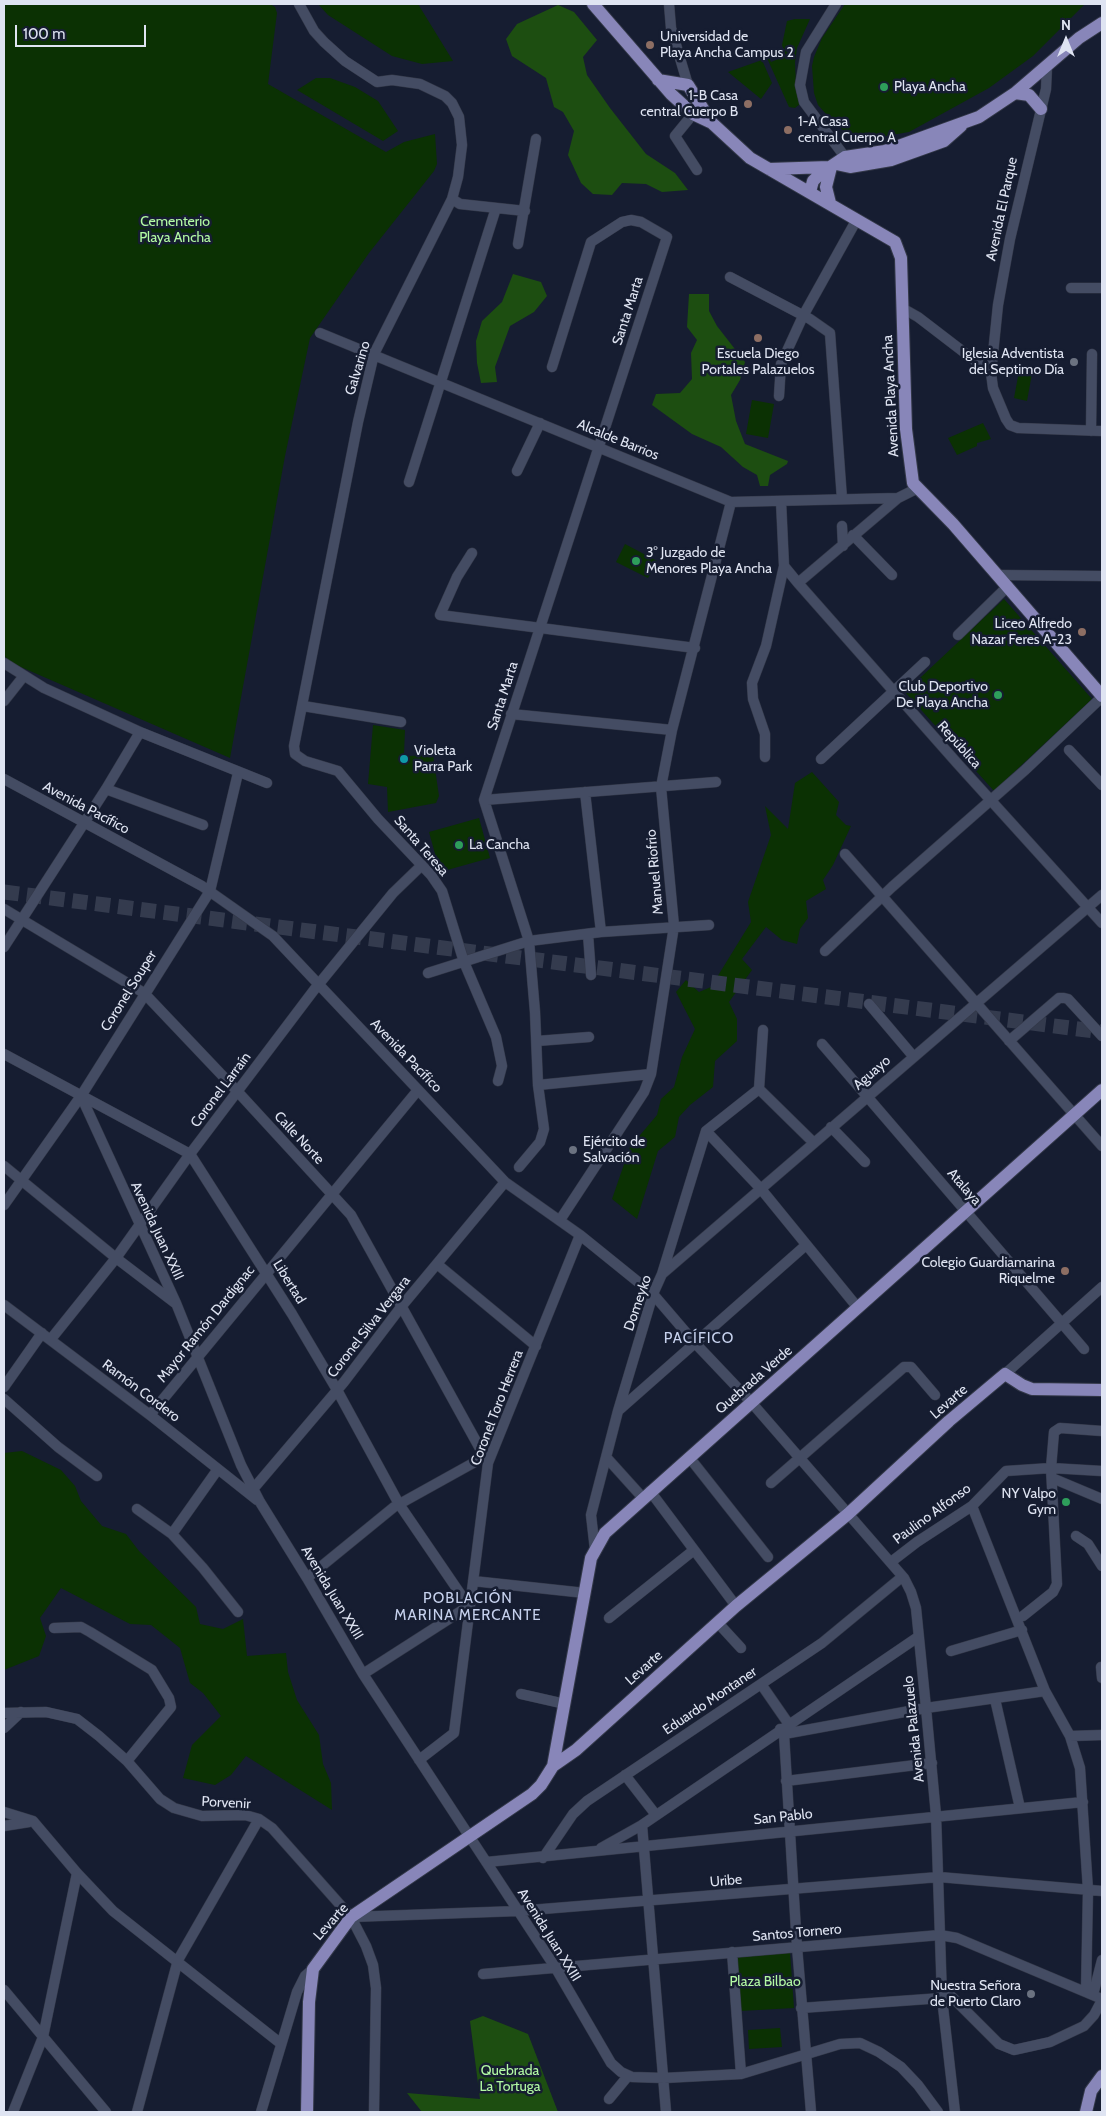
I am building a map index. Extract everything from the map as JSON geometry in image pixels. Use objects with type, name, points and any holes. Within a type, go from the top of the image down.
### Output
[{"type":"main road","points":[[593,4],[658,80],[676,83],[690,90],[712,123]]},
{"type":"main road","points":[[769,169],[837,162],[885,151],[980,117],[1015,93],[1098,26]]},
{"type":"main road","points":[[676,83],[694,114],[712,123]]},
{"type":"main road","points":[[1015,93],[1029,95],[1041,109]]},
{"type":"main road","name":"Avenida Playa Ancha","points":[[712,123],[750,158],[886,234],[895,242],[899,249],[906,429],[913,483],[916,489]]},
{"type":"main road","points":[[810,192],[813,181],[837,162]]},
{"type":"main road","points":[[830,203],[826,187],[837,162]]},
{"type":"main road","points":[[916,489],[953,524],[1102,697]]},
{"type":"main road","name":"Quebrada Verde","points":[[553,1766],[594,1550],[605,1533],[1102,1090]]},
{"type":"main road","points":[[1005,1374],[1022,1386],[1032,1388],[1102,1390]]},
{"type":"main road","name":"Levarte","points":[[313,1968],[351,1917],[470,1838],[532,1794],[541,1785],[553,1766],[576,1750],[736,1606],[848,1514],[950,1421],[1005,1374]]},
{"type":"main road","points":[[307,2112],[310,2002],[313,1968]]},
{"type":"main road","points":[[1086,2112],[1091,2091],[1102,2076]]},
{"type":"street","name":"Galvarino","points":[[295,754],[294,746],[358,422],[374,354],[452,199],[458,177],[462,145],[459,117],[452,103],[445,96],[420,84],[392,80],[377,82],[345,61],[324,42],[314,30],[299,4]]},
{"type":"street","points":[[669,4],[676,83]]},
{"type":"street","points":[[836,4],[806,52],[800,85],[804,102],[837,162]]},
{"type":"street","points":[[1098,26],[1102,14]]},
{"type":"street","name":"Avenida El Parque","points":[[1047,66],[1046,89],[1010,239],[998,305],[991,373],[997,402],[1010,425],[1022,429],[1091,431]]},
{"type":"street","points":[[694,114],[675,136],[697,170]]},
{"type":"street","points":[[518,244],[536,140]]},
{"type":"street","points":[[452,199],[460,204],[525,211]]},
{"type":"street","points":[[409,482],[496,208]]},
{"type":"street","points":[[779,396],[779,369],[803,316],[858,219]]},
{"type":"street","name":"Santa Marta","points":[[484,800],[667,237],[641,222],[631,220],[622,222],[591,242],[552,367]]},
{"type":"street","points":[[730,277],[827,330],[831,337],[842,499]]},
{"type":"street","points":[[1071,288],[1102,288]]},
{"type":"street","points":[[902,308],[991,373]]},
{"type":"street","name":"Alcalde Barrios","points":[[320,333],[599,446],[731,502],[898,498],[916,489]]},
{"type":"street","points":[[1092,354],[1091,431],[1102,431]]},
{"type":"street","points":[[517,471],[540,423]]},
{"type":"street","points":[[798,583],[898,498]]},
{"type":"street","points":[[765,756],[765,734],[753,698],[752,683],[766,646],[784,566],[781,501]]},
{"type":"street","name":"Manuel Riofrio","points":[[560,1220],[644,1092],[651,1074],[674,926],[661,787],[672,730],[695,648],[731,502]]},
{"type":"street","points":[[842,526],[843,546]]},
{"type":"street","points":[[853,535],[892,575]]},
{"type":"street","points":[[472,553],[457,578],[440,615],[695,648]]},
{"type":"street","name":"República","points":[[784,566],[893,691],[1102,923]]},
{"type":"street","points":[[997,575],[1102,576]]},
{"type":"street","points":[[958,635],[1007,587]]},
{"type":"street","points":[[821,759],[925,662]]},
{"type":"street","points":[[4,664],[23,677],[140,732],[238,773],[267,783]]},
{"type":"street","points":[[4,700],[23,677]]},
{"type":"street","points":[[825,951],[882,896],[991,800],[1102,697]]},
{"type":"street","points":[[303,706],[400,722]]},
{"type":"street","points":[[511,714],[672,730]]},
{"type":"street","points":[[4,947],[106,789],[140,732]]},
{"type":"street","points":[[1069,750],[1102,785]]},
{"type":"street","name":"Santa Teresa","points":[[295,754],[305,761],[338,771],[378,819],[422,865],[442,891],[464,962],[496,1037],[502,1066],[498,1081]]},
{"type":"street","name":"Coronel Souper","points":[[4,1206],[80,1096],[210,891],[238,773]]},
{"type":"street","name":"Avenida Pacífico","points":[[4,779],[210,891],[273,936],[506,1182],[580,1235],[653,1294],[695,1343],[751,1402]]},
{"type":"street","points":[[519,1167],[544,1136],[538,1085],[537,1042],[529,941],[484,800],[716,782]]},
{"type":"street","points":[[106,789],[203,825]]},
{"type":"street","points":[[585,792],[601,932]]},
{"type":"street","points":[[845,854],[975,1004],[1102,1146]]},
{"type":"street","name":"Coronel Larraín","points":[[4,1387],[46,1336],[116,1258],[237,1091],[393,893],[422,865]]},
{"type":"street","name":"Aguayo","points":[[662,1274],[1102,895]]},
{"type":"street","name":"Calle Norte","points":[[4,908],[144,993],[351,1215],[486,1460]]},
{"type":"street","points":[[428,973],[529,941],[601,932],[709,925]]},
{"type":"street","points":[[588,934],[591,975]]},
{"type":"street","points":[[1009,1041],[1059,998],[1068,998],[1102,1036]]},
{"type":"street","points":[[869,1004],[913,1056]]},
{"type":"street","points":[[763,1030],[759,1089],[706,1131],[761,1189],[858,1308]]},
{"type":"street","points":[[537,1042],[589,1037]]},
{"type":"street","name":"Atalaya","points":[[822,1044],[1084,1349]]},
{"type":"street","name":"Libertad","points":[[4,1054],[190,1154],[266,1272],[337,1390],[399,1504],[469,1607]]},
{"type":"street","points":[[538,1085],[651,1074]]},
{"type":"street","points":[[759,1089],[814,1143]]},
{"type":"street","name":"Mayor Ramón Dardignac","points":[[150,1415],[418,1090]]},
{"type":"street","name":"Avenida Juan XXIII","points":[[80,1096],[176,1303],[241,1465],[260,1502],[363,1674],[555,1968],[611,2063],[624,2074]]},
{"type":"street","points":[[832,1127],[865,1162]]},
{"type":"street","name":"Domeyko","points":[[594,1550],[591,1515],[618,1411],[653,1294],[662,1274],[706,1131]]},
{"type":"street","points":[[4,1166],[116,1258],[176,1303]]},
{"type":"street","name":"Coronel Silva Vergara","points":[[254,1488],[337,1390],[400,1307],[506,1182]]},
{"type":"street","name":"Coronel Toro Herrera","points":[[419,1760],[454,1733],[486,1460],[536,1346],[580,1235]]},
{"type":"street","points":[[618,1411],[806,1244]]},
{"type":"street","points":[[437,1264],[536,1346]]},
{"type":"street","name":"Levarte","points":[[1005,1374],[1102,1287]]},
{"type":"street","name":"Ramón Cordero","points":[[4,1305],[150,1415],[260,1502]]},
{"type":"street","points":[[771,1483],[904,1367],[912,1368],[935,1395]]},
{"type":"street","points":[[4,1399],[58,1447],[96,1476]]},
{"type":"street","name":"Avenida Palazuelo","points":[[751,1402],[798,1459],[891,1562],[902,1577],[914,1600],[932,1763],[939,1877],[942,1998],[955,2112]]},
{"type":"street","points":[[1023,1616],[1044,1600],[1057,1584],[1052,1473],[1054,1432],[1057,1430],[1102,1431]]},
{"type":"street","points":[[606,1457],[646,1495],[694,1550],[736,1606]]},
{"type":"street","points":[[689,1457],[768,1557]]},
{"type":"street","points":[[307,1578],[399,1504],[486,1460]]},
{"type":"street","points":[[172,1534],[218,1468]]},
{"type":"street","name":"Paulino Alfonso","points":[[891,1562],[972,1506],[1006,1471],[1052,1473],[1102,1471]]},
{"type":"street","points":[[1052,1473],[1102,1500]]},
{"type":"street","points":[[972,1506],[1045,1691],[1070,1736],[1080,1768],[1096,1996]]},
{"type":"street","points":[[137,1510],[172,1534],[203,1568],[238,1612]]},
{"type":"street","points":[[1076,1536],[1088,1544],[1102,1566]]},
{"type":"street","points":[[609,1618],[694,1550]]},
{"type":"street","name":"Eduardo Montaner","points":[[543,1858],[572,1814],[624,1775],[822,1642],[902,1577]]},
{"type":"street","points":[[473,1582],[585,1593]]},
{"type":"street","points":[[363,1674],[469,1607]]},
{"type":"street","points":[[718,1623],[741,1648]]},
{"type":"street","points":[[54,1628],[81,1627],[90,1632],[152,1670],[169,1698],[172,1707],[127,1761]]},
{"type":"street","points":[[951,1651],[1022,1630]]},
{"type":"street","points":[[598,1850],[642,1825],[918,1636]]},
{"type":"street","points":[[760,1684],[784,1729],[801,2008],[811,2112]]},
{"type":"street","points":[[784,1729],[1045,1691]]},
{"type":"street","points":[[521,1694],[564,1704]]},
{"type":"street","points":[[995,1699],[1020,1808]]},
{"type":"street","points":[[4,1728],[21,1712]]},
{"type":"street","name":"Porvenir","points":[[4,1713],[46,1712],[77,1719],[100,1736],[127,1761],[160,1799],[182,1811],[202,1816],[238,1814],[259,1819],[272,1828],[351,1917],[366,1946],[373,1965],[376,1988],[374,2112]]},
{"type":"street","points":[[1070,1736],[1102,1735]]},
{"type":"street","points":[[786,1780],[932,1763]]},
{"type":"street","points":[[624,1775],[656,1815]]},
{"type":"street","name":"San Pablo","points":[[486,1862],[543,1858],[598,1850],[936,1815],[1083,1802]]},
{"type":"street","points":[[4,1812],[33,1821],[77,1873],[113,1911],[178,1960],[280,2043]]},
{"type":"street","points":[[137,2112],[178,1960],[259,1819]]},
{"type":"street","points":[[4,1826],[33,1821]]},
{"type":"street","points":[[642,1825],[650,1902],[666,2112]]},
{"type":"street","points":[[13,2112],[43,2037],[77,1873]]},
{"type":"street","name":"Uribe","points":[[351,1917],[518,1911],[650,1902],[939,1877],[1102,1891]]},
{"type":"street","name":"Santos Tornero","points":[[483,1974],[940,1935],[957,1938],[1096,1996]]},
{"type":"street","points":[[732,1952],[741,2074]]},
{"type":"street","points":[[942,1986],[999,2044],[1014,2050],[1050,2042],[1090,2022],[1102,1960]]},
{"type":"street","points":[[261,2112],[280,2043],[297,1992],[305,1976],[313,1968]]},
{"type":"street","points":[[4,1990],[106,2112]]},
{"type":"street","points":[[801,2008],[942,1998]]},
{"type":"street","points":[[609,2099],[624,2074],[664,2078],[741,2074],[846,2042],[867,2045],[890,2059],[910,2076],[938,2112]]},
{"type":"green space","name":"Cementerio Playa Ancha","points":[[4,4],[270,4],[275,7],[277,13],[268,84],[386,152],[404,142],[435,134],[437,164],[434,171],[369,253],[310,338],[285,456],[230,758],[14,664],[4,656]]},
{"type":"green space","points":[[318,4],[418,4],[453,61],[422,64],[392,56],[328,15]]},
{"type":"green space","points":[[845,4],[1085,4],[1033,56],[989,88],[909,132],[869,139],[847,133],[834,123],[818,105],[814,93],[812,66],[814,57],[822,38]]},
{"type":"green space","points":[[558,5],[574,12],[597,40],[583,57],[587,75],[610,108],[646,154],[675,173],[688,190],[662,192],[646,184],[622,183],[612,195],[593,194],[581,183],[568,155],[574,131],[563,112],[554,107],[546,78],[512,56],[506,39],[517,24]]},
{"type":"green space","points":[[810,19],[797,48],[795,62],[796,86],[800,104],[795,108],[789,107],[767,58],[771,62],[786,56],[782,45],[787,21]]},
{"type":"green space","points":[[762,60],[772,83],[761,99],[728,72]]},
{"type":"green space","points":[[316,78],[330,78],[355,87],[378,101],[398,131],[383,141],[297,90]]},
{"type":"green space","points":[[513,274],[541,282],[547,296],[534,312],[510,326],[495,367],[497,382],[481,383],[477,363],[476,341],[482,321],[502,302]]},
{"type":"green space","points":[[689,294],[709,294],[709,311],[717,326],[745,362],[740,380],[731,395],[736,421],[745,444],[788,461],[787,464],[770,475],[768,486],[760,486],[757,475],[743,467],[721,447],[692,434],[652,405],[656,394],[680,393],[692,379],[691,353],[697,340],[687,327]]},
{"type":"green space","points":[[1020,366],[1033,368],[1027,401],[1014,398]]},
{"type":"green space","points":[[752,400],[774,404],[768,438],[746,434]]},
{"type":"green space","points":[[983,423],[991,439],[977,443],[977,446],[957,455],[948,438]]},
{"type":"green space","name":"3° Juzgado de Menores Playa Ancha","points":[[625,544],[657,561],[648,578],[616,562]]},
{"type":"green space","name":"Club Deportivo De Playa Ancha","points":[[1004,599],[1092,699],[994,791],[905,692]]},
{"type":"green space","points":[[373,725],[405,730],[404,753],[408,756],[433,755],[439,796],[436,803],[388,812],[387,787],[368,784]]},
{"type":"green space","points":[[812,772],[839,802],[836,815],[846,825],[851,826],[833,865],[823,880],[826,889],[806,901],[808,918],[800,929],[797,944],[782,940],[766,927],[742,959],[752,970],[729,1002],[737,1019],[737,1041],[715,1061],[713,1087],[690,1105],[679,1117],[675,1137],[658,1151],[637,1219],[612,1199],[630,1147],[657,1115],[661,1099],[674,1087],[682,1057],[695,1029],[676,992],[686,980],[699,992],[711,987],[751,922],[748,902],[771,835],[765,806],[788,829],[795,783]]},
{"type":"green space","name":"La Cancha","points":[[479,818],[490,858],[440,872],[429,832]]},
{"type":"green space","points":[[22,1451],[61,1470],[75,1486],[81,1501],[102,1526],[126,1534],[139,1551],[196,1607],[200,1624],[223,1629],[243,1619],[247,1656],[286,1653],[288,1672],[297,1700],[319,1735],[323,1764],[331,1783],[332,1810],[246,1756],[231,1775],[215,1785],[183,1778],[192,1745],[221,1716],[203,1693],[190,1683],[180,1648],[151,1625],[130,1624],[61,1588],[40,1618],[46,1636],[39,1656],[4,1670],[4,1453]]},
{"type":"green space","name":"Plaza Bilbao","points":[[790,1952],[794,2008],[740,2011],[736,1956]]},
{"type":"green space","name":"Quebrada La Tortuga","points":[[483,2016],[528,2034],[558,2112],[422,2112],[407,2093],[480,2099],[470,2021]]},
{"type":"green space","points":[[780,2028],[782,2047],[749,2049],[748,2030]]},
{"type":"tunnel","points":[[4,892],[1102,1032]]},
{"type":"place","name":"Universidad de Playa Ancha Campus 2","points":[[650,45]]},
{"type":"place","name":"Playa Ancha","points":[[884,87]]},
{"type":"place","name":"1-B Casa central Cuerpo B","points":[[748,104]]},
{"type":"place","name":"1-A Casa central Cuerpo A","points":[[788,130]]},
{"type":"place","name":"Escuela Diego Portales Palazuelos","points":[[758,338]]},
{"type":"place","name":"Iglesia Adventista del Septimo Día","points":[[1074,362]]},
{"type":"place","name":"3° Juzgado de Menores Playa Ancha","points":[[636,561]]},
{"type":"place","name":"Liceo Alfredo Nazar Feres A-23","points":[[1082,632]]},
{"type":"place","name":"Club Deportivo De Playa Ancha","points":[[998,695]]},
{"type":"place","name":"Violeta Parra Park","points":[[404,759]]},
{"type":"place","name":"La Cancha","points":[[459,845]]},
{"type":"place","name":"Ejército de Salvación","points":[[573,1150]]},
{"type":"place","name":"Colegio Guardiamarina Riquelme","points":[[1065,1271]]},
{"type":"place","name":"NY Valpo Gym","points":[[1066,1502]]},
{"type":"place","name":"Nuestra Señora de Puerto Claro","points":[[1031,1994]]},
{"type":"district","name":"PACÍFICO","points":[[699,1339]]},
{"type":"district","name":"POBLACIÓN MARINA MERCANTE","points":[[468,1608]]}]
